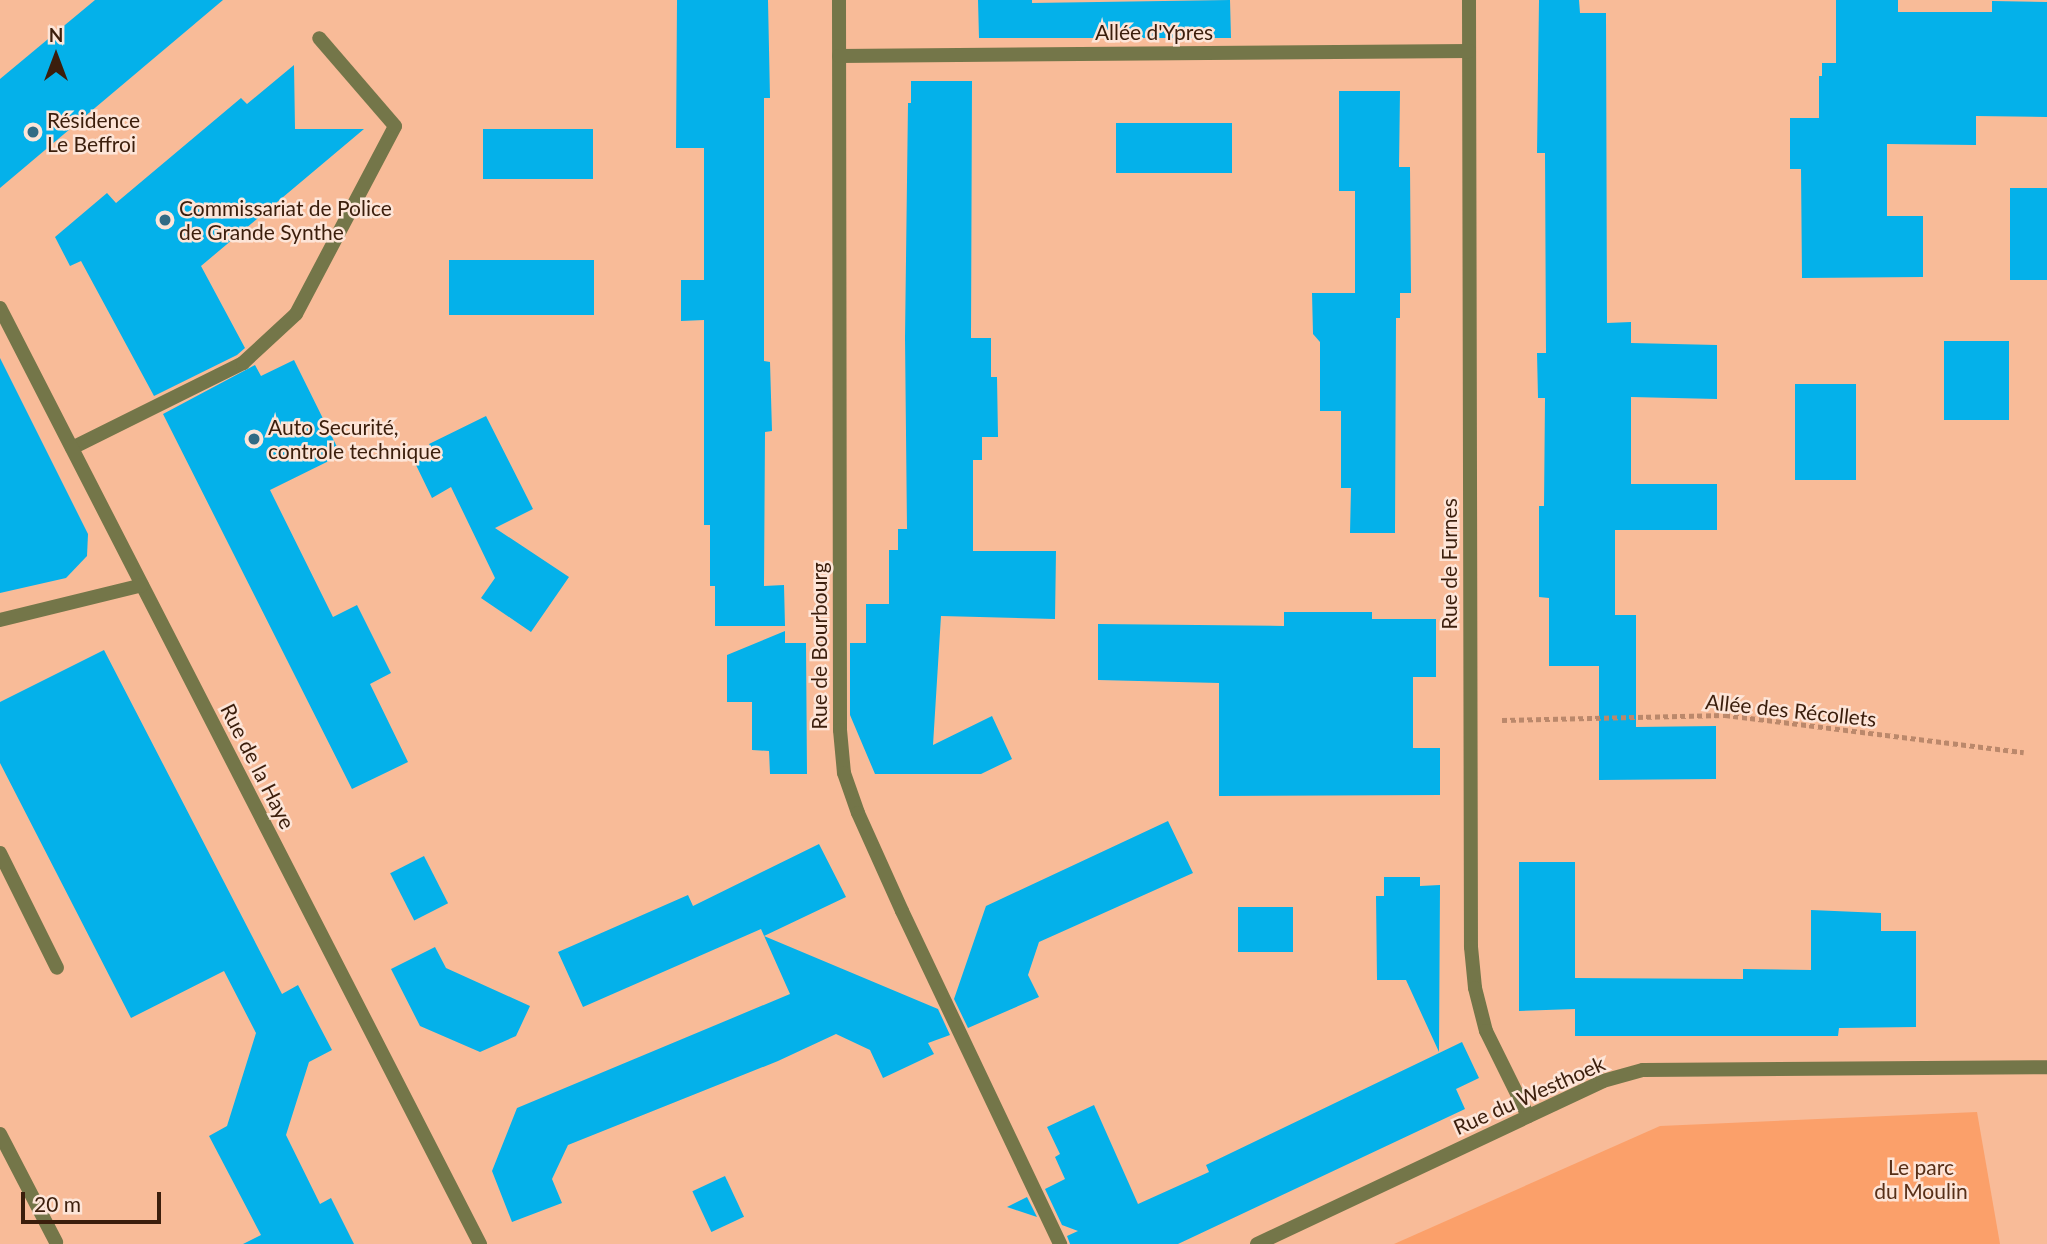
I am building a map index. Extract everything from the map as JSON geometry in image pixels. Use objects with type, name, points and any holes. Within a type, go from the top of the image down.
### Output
[{"type":"street","name":"Rue de Bourbourg","points":[[839,0],[839,730],[845,772],[858,813],[902,911],[1060,1244]]},
{"type":"street","name":"Rue de Furnes","points":[[1469,0],[1471,947],[1475,988],[1494,1051],[1528,1116]]},
{"type":"street","points":[[72,448],[243,363],[296,314],[395,126],[319,38]]},
{"type":"street","name":"Allée d'Ypres","points":[[839,55],[1469,51]]},
{"type":"street","name":"Rue de la Haye","points":[[0,308],[480,1244]]},
{"type":"street","points":[[0,620],[142,585]]},
{"type":"street","points":[[0,853],[57,968]]},
{"type":"street","name":"Rue du Westhoek","points":[[1257,1244],[1603,1081],[1643,1070],[2047,1067]]},
{"type":"street","points":[[0,1134],[56,1242]]},
{"type":"path","name":"Allée des Récollets","points":[[1471,720],[1726,716],[2024,752]]},
{"type":"green space","name":"Le parc du Moulin","points":[[1977,1112],[2000,1244],[1394,1244],[1660,1126]]},
{"type":"building","name":"Résidence Le Beffroi","points":[[95,0],[223,0],[0,188],[0,79]]},
{"type":"building","points":[[677,0],[768,0],[770,98],[764,98],[764,361],[770,362],[772,431],[765,432],[764,586],[784,585],[785,626],[715,626],[715,586],[710,586],[710,525],[704,525],[704,320],[681,321],[681,280],[704,280],[704,148],[676,148]]},
{"type":"building","points":[[978,0],[1032,0],[1032,3],[1230,0],[1231,38],[979,38]]},
{"type":"building","points":[[1539,0],[1579,0],[1580,13],[1606,13],[1607,323],[1631,322],[1631,343],[1717,345],[1717,399],[1631,397],[1631,484],[1717,484],[1717,530],[1615,530],[1615,615],[1636,615],[1636,727],[1716,726],[1716,779],[1599,780],[1599,666],[1549,666],[1549,598],[1539,597],[1539,506],[1544,506],[1545,398],[1538,398],[1537,353],[1546,353],[1545,153],[1537,153]]},
{"type":"building","points":[[1836,0],[1898,0],[1898,12],[1992,12],[1992,1],[2047,2],[2047,117],[1976,116],[1976,145],[1887,144],[1887,216],[1923,216],[1923,277],[1802,278],[1801,169],[1790,169],[1790,118],[1819,118],[1819,76],[1822,76],[1822,63],[1836,63]]},
{"type":"building","name":"Commissariat de Police de Grande Synthe","points":[[294,65],[295,129],[364,129],[201,266],[245,348],[237,355],[154,396],[81,261],[70,266],[55,237],[107,193],[116,203],[241,98],[247,104]]},
{"type":"building","points":[[911,81],[972,81],[971,338],[991,338],[991,377],[997,377],[998,437],[982,437],[982,460],[973,460],[973,551],[1056,551],[1055,619],[941,616],[933,745],[992,716],[1012,759],[981,774],[875,774],[850,715],[850,643],[866,643],[866,604],[889,604],[889,550],[898,550],[898,529],[907,529],[905,338],[908,103],[911,103]]},
{"type":"building","points":[[1339,91],[1400,91],[1399,167],[1410,167],[1411,293],[1400,293],[1400,318],[1396,318],[1395,533],[1350,533],[1351,488],[1341,488],[1341,411],[1320,411],[1320,342],[1313,334],[1312,293],[1355,293],[1355,191],[1339,191]]},
{"type":"building","points":[[1116,123],[1232,123],[1232,173],[1116,173]]},
{"type":"building","points":[[483,129],[593,129],[593,179],[483,179]]},
{"type":"building","points":[[2010,188],[2047,188],[2047,280],[2010,280]]},
{"type":"building","points":[[449,260],[594,260],[594,315],[449,315]]},
{"type":"building","points":[[1944,341],[2009,341],[2009,420],[1944,420]]},
{"type":"building","points":[[0,358],[88,534],[87,556],[66,578],[0,593]]},
{"type":"building","points":[[294,360],[341,455],[270,490],[333,617],[357,605],[391,673],[370,684],[408,762],[352,789],[163,414],[255,365],[261,376]]},
{"type":"building","points":[[1795,384],[1856,384],[1856,480],[1795,480]]},
{"type":"building","points":[[486,416],[533,509],[495,528],[569,577],[531,632],[481,598],[495,578],[451,487],[432,498],[415,463],[434,453],[429,444]]},
{"type":"building","points":[[1284,612],[1372,612],[1372,619],[1436,619],[1436,677],[1413,677],[1413,748],[1440,748],[1440,795],[1219,796],[1219,683],[1098,680],[1098,624],[1284,626]]},
{"type":"building","points":[[785,631],[785,643],[806,643],[807,774],[770,774],[769,751],[752,750],[752,702],[727,702],[727,655]]},
{"type":"building","points":[[104,650],[282,994],[298,985],[332,1050],[309,1062],[286,1135],[320,1204],[331,1198],[354,1244],[243,1244],[261,1235],[209,1136],[227,1126],[256,1033],[224,971],[131,1018],[0,763],[0,702]]},
{"type":"building","points":[[1168,821],[1193,873],[1039,942],[1028,975],[1039,997],[968,1028],[954,999],[986,906]]},
{"type":"building","points":[[819,844],[846,897],[764,936],[761,929],[583,1007],[558,952],[688,895],[693,906]]},
{"type":"building","points":[[424,856],[448,903],[414,920],[390,873]]},
{"type":"building","points":[[1519,862],[1575,862],[1575,978],[1743,979],[1743,969],[1811,970],[1811,910],[1881,913],[1881,931],[1916,931],[1916,1027],[1839,1028],[1838,1036],[1575,1036],[1575,1009],[1519,1011]]},
{"type":"building","points":[[1384,877],[1420,877],[1420,886],[1440,885],[1439,1052],[1406,980],[1377,980],[1376,896],[1384,896]]},
{"type":"building","points":[[1238,907],[1293,907],[1293,952],[1238,952]]},
{"type":"building","points":[[764,936],[938,1009],[950,1035],[928,1043],[934,1054],[883,1078],[870,1050],[836,1034],[778,1061],[568,1145],[552,1179],[562,1203],[512,1222],[492,1171],[517,1108],[790,994]]},
{"type":"building","points":[[435,947],[446,968],[530,1006],[516,1036],[480,1052],[420,1026],[391,969]]},
{"type":"building","points":[[1462,1042],[1479,1078],[1456,1089],[1465,1109],[1178,1244],[1070,1244],[1067,1236],[1078,1231],[1062,1225],[1045,1189],[1065,1179],[1055,1157],[1060,1154],[1047,1127],[1094,1105],[1138,1204],[1209,1172],[1206,1165]]},
{"type":"building","points":[[725,1176],[744,1217],[711,1232],[692,1191]]},
{"type":"building","points":[[1027,1197],[1037,1217],[1007,1207]]},
{"type":"place","name":"Résidence Le Beffroi","points":[[33,132]]},
{"type":"place","name":"Commissariat de Police de Grande Synthe","points":[[165,220]]},
{"type":"place","name":"Auto Securité, controle technique","points":[[254,439]]}]
